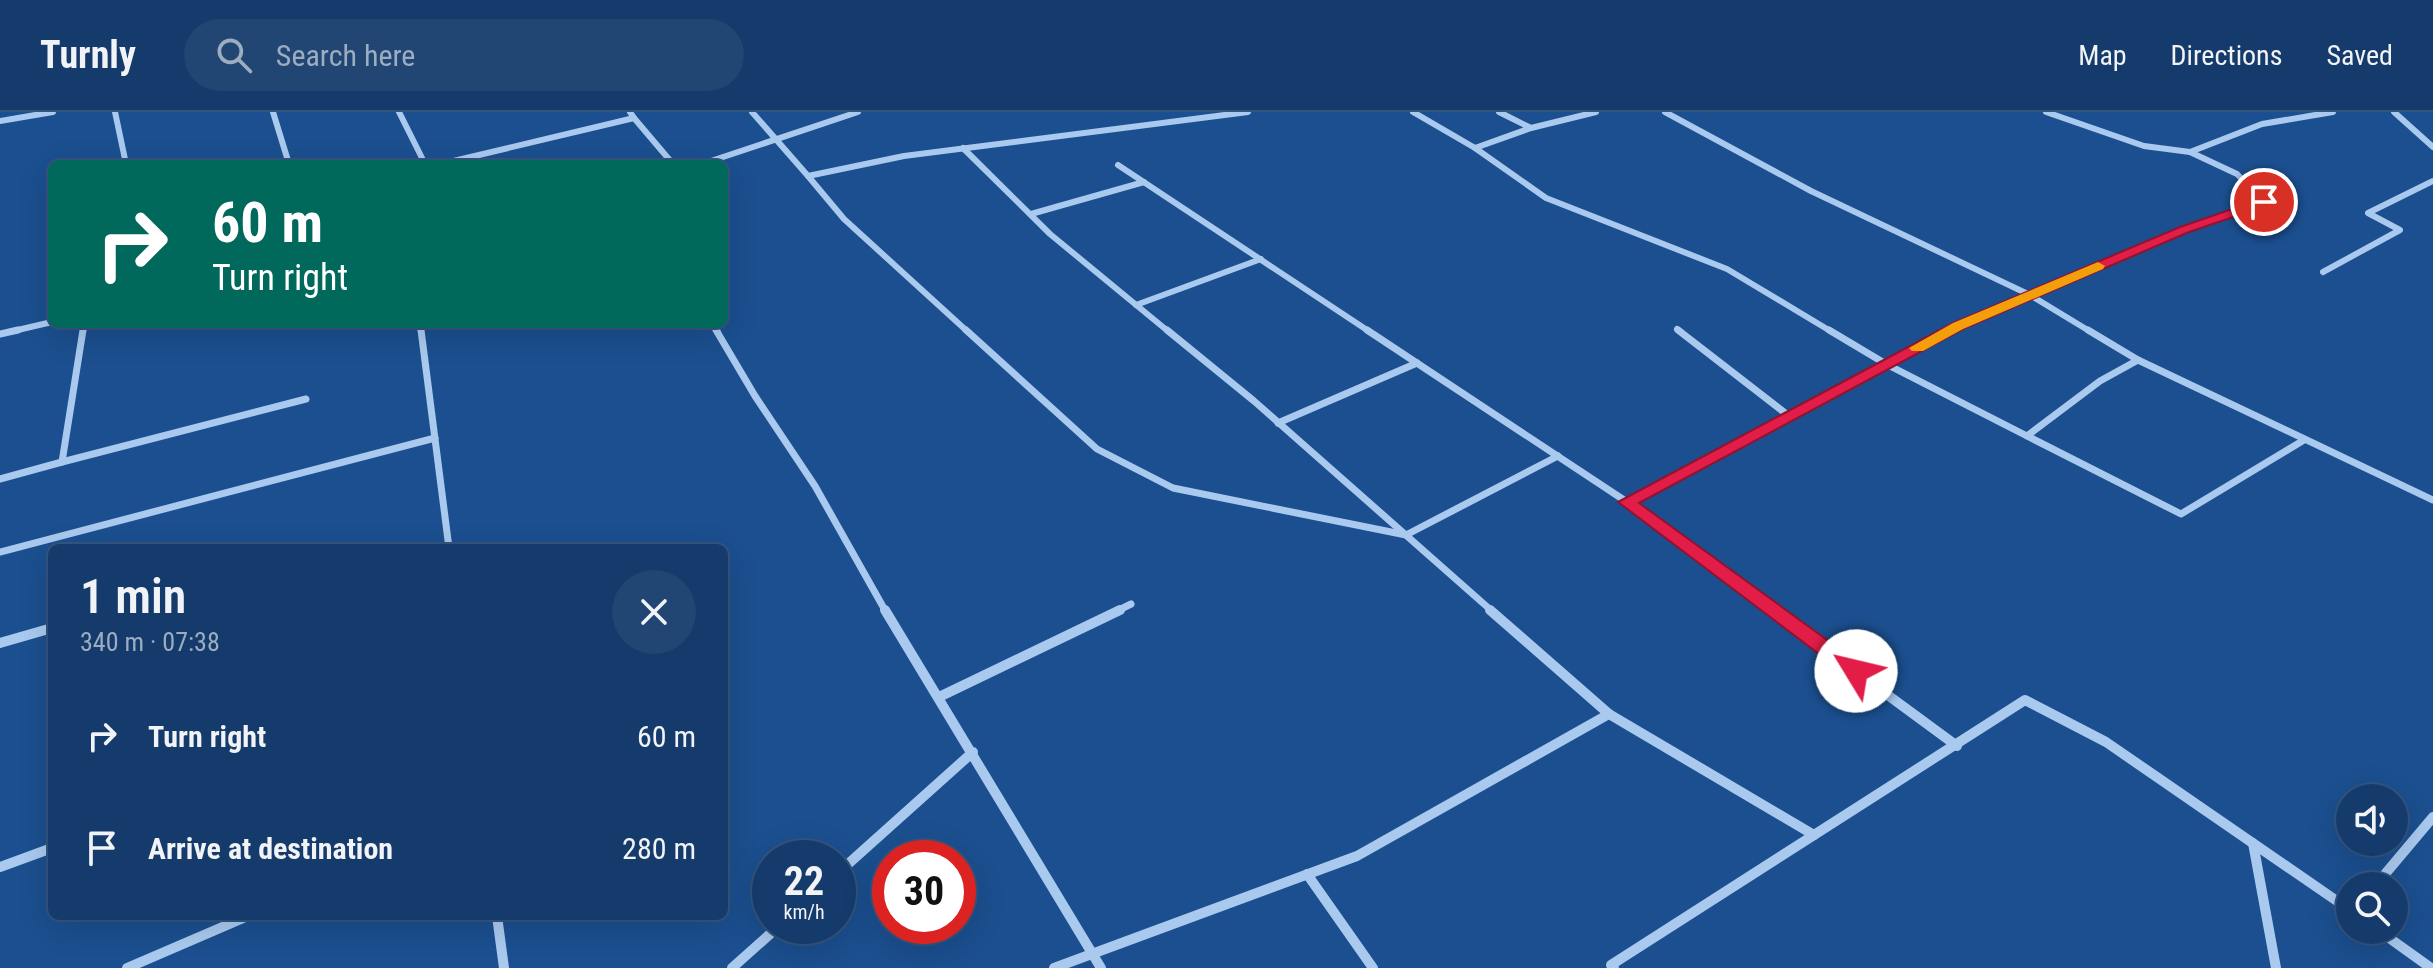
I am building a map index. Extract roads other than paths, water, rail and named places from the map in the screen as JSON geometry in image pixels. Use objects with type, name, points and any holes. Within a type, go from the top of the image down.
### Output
[{"type":"street","points":[[0,121],[53,112]]},
{"type":"street","points":[[115,112],[125,160]]},
{"type":"street","points":[[273,112],[288,160]]},
{"type":"street","points":[[399,112],[423,160]]},
{"type":"street","points":[[752,112],[844,219],[1097,449],[1173,488],[1406,535],[1558,456]]},
{"type":"street","points":[[715,160],[858,112]]},
{"type":"street","points":[[808,176],[963,148],[1248,112]]},
{"type":"street","points":[[1413,112],[1475,148],[1546,198],[1727,269],[1886,364],[2181,514],[2304,440]]},
{"type":"street","points":[[1499,112],[1531,128]]},
{"type":"street","points":[[1475,148],[1531,128],[1596,112]]},
{"type":"street","points":[[1665,112],[1811,191],[2030,295],[2138,360],[2433,500]]},
{"type":"street","points":[[1627,502],[1958,326],[2185,229],[2264,202],[2237,174],[2190,152],[2144,146],[2046,112]]},
{"type":"street","points":[[2190,152],[2262,124],[2333,112]]},
{"type":"street","points":[[2394,112],[2433,147]]},
{"type":"street","points":[[457,160],[632,115],[670,160]]},
{"type":"street","points":[[963,148],[1031,214],[1278,423],[1609,714],[1814,835]]},
{"type":"street","points":[[1118,165],[1627,502],[1957,746]]},
{"type":"street","points":[[2323,272],[2400,230],[2368,213],[2433,181]]},
{"type":"street","points":[[1031,214],[1144,182]]},
{"type":"street","points":[[1136,305],[1261,259]]},
{"type":"street","points":[[0,334],[48,323]]},
{"type":"street","points":[[62,462],[83,328]]},
{"type":"street","points":[[421,328],[448,544]]},
{"type":"street","points":[[715,328],[755,396],[815,486],[1101,968]]},
{"type":"street","points":[[1677,329],[1789,416]]},
{"type":"street","points":[[2027,436],[2100,381],[2138,360]]},
{"type":"street","points":[[1278,423],[1417,363]]},
{"type":"street","points":[[0,479],[306,399]]},
{"type":"street","points":[[0,552],[435,438]]},
{"type":"street","points":[[939,697],[1131,604]]},
{"type":"street","points":[[0,643],[48,629]]},
{"type":"street","points":[[1614,968],[1611,965],[2025,700],[2106,742],[2336,900]]},
{"type":"street","points":[[1054,968],[1357,856],[1609,714]]},
{"type":"street","points":[[856,857],[973,752]]},
{"type":"street","points":[[2387,872],[2433,817]]},
{"type":"street","points":[[2253,843],[2276,968]]},
{"type":"street","points":[[0,867],[48,849]]},
{"type":"street","points":[[1307,874],[1373,968]]},
{"type":"street","points":[[127,968],[239,920]]},
{"type":"street","points":[[498,920],[504,968]]},
{"type":"street","points":[[732,968],[759,944]]},
{"type":"street","points":[[2398,944],[2431,968]]}]
